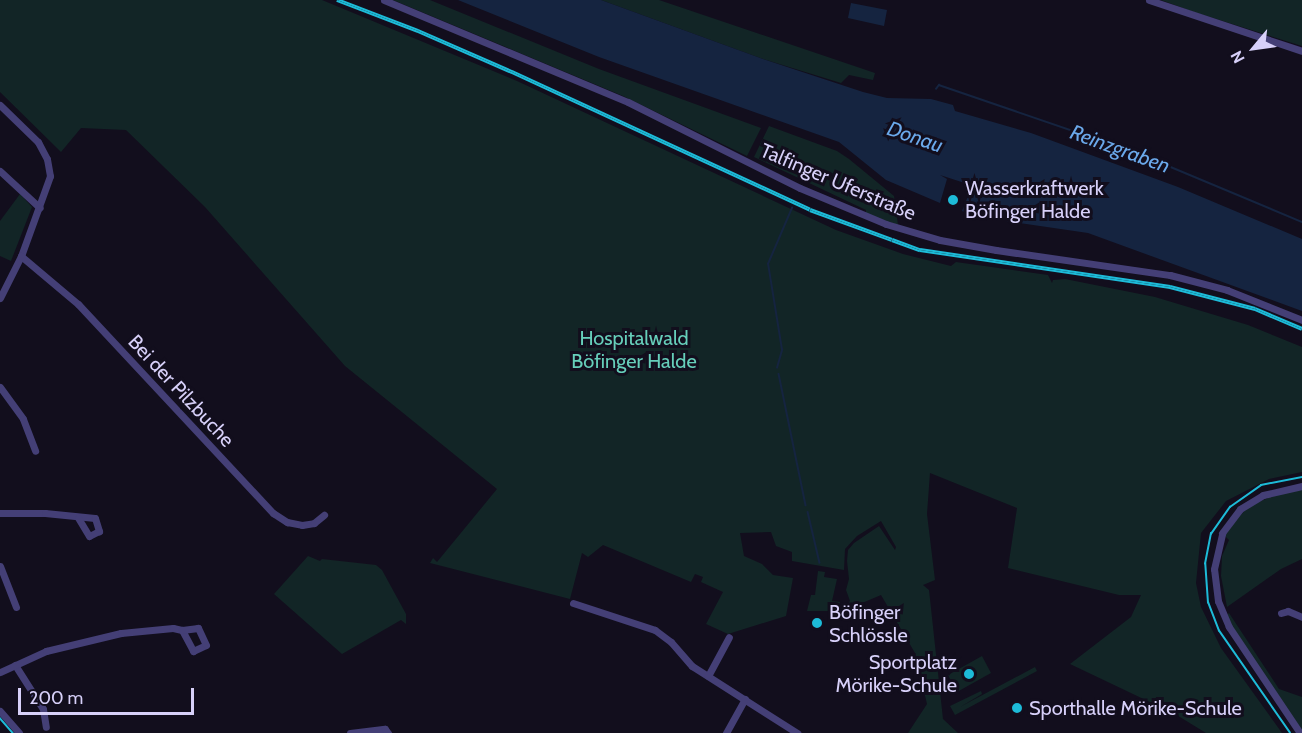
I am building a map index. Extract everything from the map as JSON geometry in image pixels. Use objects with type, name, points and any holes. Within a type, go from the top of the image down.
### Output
[{"type":"street","name":"Talfinger Uferstraße","points":[[384,0],[628,102],[800,188],[886,224],[940,240],[1170,275],[1227,290],[1302,320]]},
{"type":"street","points":[[1149,0],[1302,51]]},
{"type":"street","points":[[0,105],[38,142],[47,159],[50,176],[21,256],[0,298]]},
{"type":"street","points":[[0,171],[40,208]]},
{"type":"street","name":"Bei der Pilzbuche","points":[[21,256],[80,306],[273,513],[287,522],[302,525],[314,523],[324,515]]},
{"type":"street","points":[[0,387],[23,419],[35,451]]},
{"type":"street","points":[[1300,733],[1229,627],[1218,601],[1214,568],[1222,533],[1240,509],[1263,495],[1302,486]]},
{"type":"street","points":[[0,513],[55,514],[78,518]]},
{"type":"street","points":[[0,566],[16,607]]},
{"type":"street","points":[[573,603],[655,630],[671,642],[689,663],[797,733]]},
{"type":"street","points":[[1281,613],[1288,611],[1302,617]]},
{"type":"street","points":[[0,672],[46,651],[122,633],[168,628],[182,630]]},
{"type":"street","points":[[708,676],[729,637]]},
{"type":"street","points":[[15,665],[43,709],[46,727]]},
{"type":"street","points":[[726,733],[745,699]]},
{"type":"street","points":[[0,711],[19,733]]},
{"type":"street","points":[[350,733],[385,729],[388,733]]},
{"type":"green space","name":"Hospitalwald Böfinger Halde","points":[[0,0],[322,0],[517,81],[836,230],[903,254],[951,266],[956,262],[1048,275],[1052,283],[1053,280],[1065,279],[1155,297],[1248,325],[1302,347],[1302,472],[1269,479],[1226,501],[1201,533],[1196,583],[1201,607],[1221,648],[1282,733],[1206,733],[1175,714],[1070,664],[1131,617],[1141,595],[1119,595],[1008,568],[1017,508],[930,473],[927,514],[935,580],[923,585],[929,590],[943,719],[958,733],[908,733],[927,704],[915,653],[881,595],[841,612],[850,601],[846,590],[849,579],[847,561],[848,550],[854,543],[879,526],[895,550],[896,547],[881,521],[857,536],[845,549],[844,570],[792,561],[792,552],[776,546],[771,532],[740,533],[744,556],[762,564],[773,575],[793,578],[786,616],[728,634],[706,624],[723,592],[701,582],[703,577],[695,574],[691,582],[603,545],[588,557],[582,553],[570,599],[430,563],[433,558],[437,562],[497,489],[345,366],[205,207],[126,130],[81,128],[61,152],[0,92]]},
{"type":"green space","points":[[393,0],[430,0],[599,69],[761,128],[747,156],[623,96]]},
{"type":"green space","points":[[601,0],[659,0],[875,73],[873,80],[849,75],[841,83],[763,59]]},
{"type":"green space","points":[[1161,0],[1302,0],[1302,46],[1194,12]]},
{"type":"green space","points":[[769,126],[837,151],[849,159],[894,196],[898,225],[866,214],[866,210],[754,157]]},
{"type":"green space","points":[[20,194],[32,207],[11,261],[0,256],[0,221]]},
{"type":"green space","points":[[1302,490],[1302,559],[1281,569],[1227,607],[1221,576],[1222,556],[1229,540],[1225,536],[1229,529],[1245,510],[1256,503],[1281,493]]},
{"type":"green space","points":[[308,556],[320,561],[322,559],[376,565],[382,570],[406,614],[406,624],[401,620],[342,654],[274,594]]},
{"type":"green space","points":[[818,571],[825,572],[824,577],[837,579],[832,601],[840,602],[838,611],[807,611],[811,595],[815,595]]},
{"type":"green space","points":[[1229,613],[1279,689],[1302,697],[1302,731],[1237,635],[1227,615]]},
{"type":"green space","name":"Sportplatz Mörike-Schule","points":[[982,656],[991,673],[957,692],[948,675]]},
{"type":"green space","points":[[1035,667],[1037,671],[955,715],[950,706],[981,691],[982,694],[960,707]]},
{"type":"water","name":"Donau","points":[[458,0],[601,0],[763,59],[863,92],[887,98],[931,99],[953,105],[955,111],[1031,133],[1178,187],[1302,239],[1302,311],[1088,233],[979,217],[962,211],[971,189],[977,191],[980,188],[940,175],[947,179],[940,203],[886,180],[839,142],[599,57]]},
{"type":"water","points":[[851,3],[887,10],[884,26],[848,18]]},
{"type":"waterway","name":"Reinzgraben","points":[[936,89],[939,85],[1135,152],[1302,222]]},
{"type":"waterway","points":[[777,368],[782,350],[768,264],[792,208]]},
{"type":"waterway","points":[[779,374],[806,505]]},
{"type":"waterway","points":[[808,512],[820,563]]},
{"type":"tram line","points":[[1290,733],[1219,631],[1208,603],[1205,564],[1211,534],[1230,507],[1261,485],[1302,477]]},
{"type":"tram line","points":[[0,718],[13,733]]},
{"type":"railway","points":[[337,0],[418,31],[512,72],[810,210],[920,250],[1170,287],[1255,309],[1302,329]]},
{"type":"place","name":"Wasserkraftwerk Böfinger Halde","points":[[953,200]]},
{"type":"place","name":"Böfinger Schlössle","points":[[817,623]]},
{"type":"place","name":"Sportplatz Mörike-Schule","points":[[969,674]]},
{"type":"place","name":"Sporthalle Mörike-Schule","points":[[1017,708]]}]
